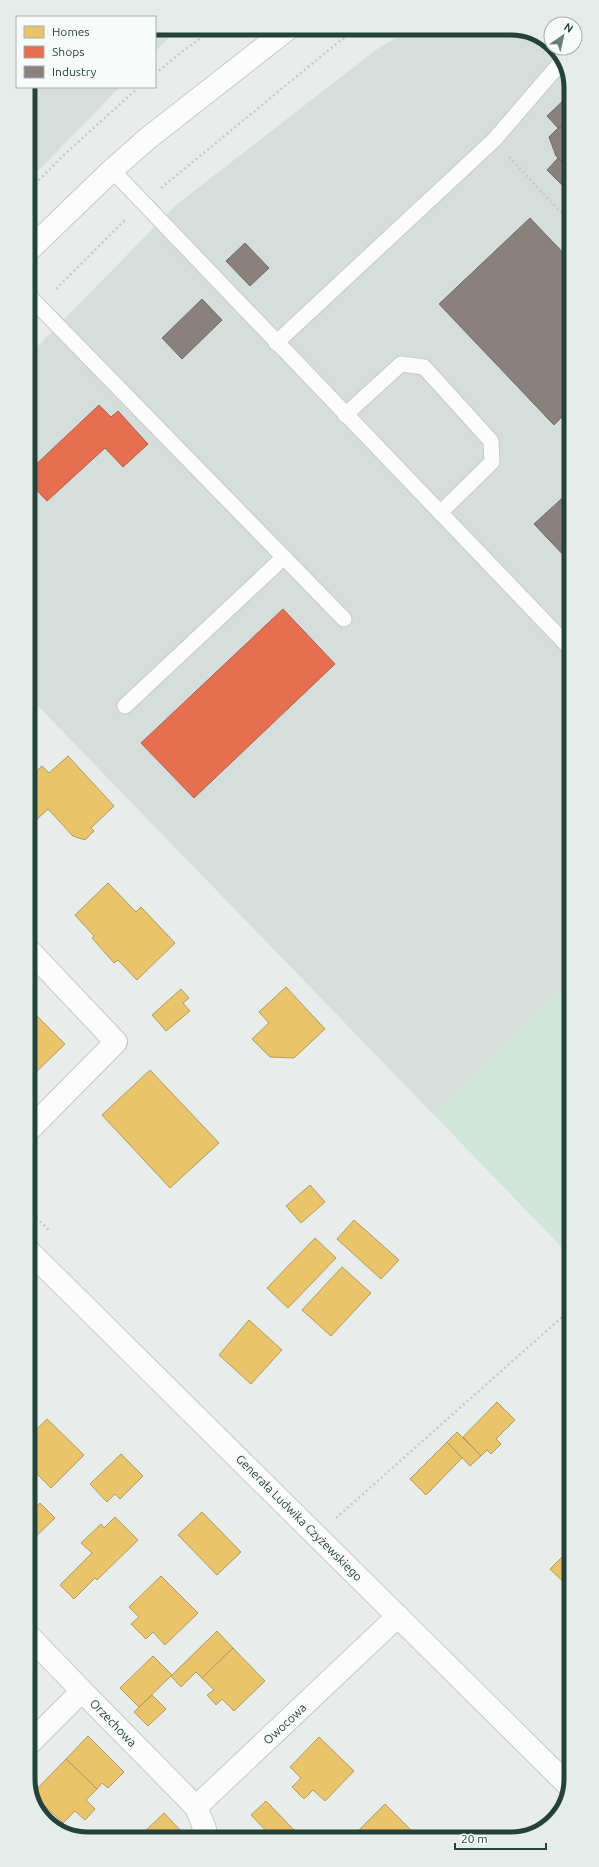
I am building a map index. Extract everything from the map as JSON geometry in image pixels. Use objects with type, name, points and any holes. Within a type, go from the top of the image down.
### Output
[{"type":"street","points":[[35,244],[112,170],[147,139],[280,35]]},
{"type":"street","points":[[35,956],[116,1042],[35,1124]]},
{"type":"street","name":"Generała Ludwika Czyżewskiego","points":[[35,1257],[564,1781]]},
{"type":"street","name":"Owocowa","points":[[196,1807],[398,1616]]},
{"type":"street","points":[[35,1643],[82,1691]]},
{"type":"street","name":"Orzechowa","points":[[35,1738],[82,1691],[196,1807]]},
{"type":"street","points":[[196,1807],[205,1829],[203,1832]]},
{"type":"lane","points":[[276,343],[494,140],[558,65]]},
{"type":"lane","points":[[112,170],[276,343],[564,642]]},
{"type":"lane","points":[[35,302],[344,619]]},
{"type":"lane","points":[[345,415],[401,364],[424,367],[491,441],[492,462],[440,513]]},
{"type":"lane","points":[[125,706],[284,557]]},
{"type":"path","points":[[156,73],[205,35]]},
{"type":"path","points":[[39,306],[142,203],[349,35]]},
{"type":"path","points":[[35,184],[66,153],[138,88]]},
{"type":"path","points":[[494,140],[564,216]]},
{"type":"path","points":[[317,1536],[564,1315]]},
{"type":"shaded area","points":[[156,35],[171,35],[156,51]]},
{"type":"shaded area","points":[[401,35],[515,35],[525,37],[538,42],[543,46],[543,56],[553,56],[560,68],[564,81],[564,986],[434,1115],[37,705],[35,707],[35,349],[176,205],[377,49]]},
{"type":"shaded area","points":[[35,88],[119,88],[35,174]]},
{"type":"green space","points":[[564,986],[564,1250],[434,1115]]},
{"type":"building: Homes","points":[[68,756],[114,806],[91,828],[94,831],[85,840],[73,836],[48,809],[35,821],[35,772],[42,766],[49,773]]},
{"type":"building: Homes","points":[[108,883],[136,912],[141,907],[175,943],[137,980],[118,960],[114,963],[92,938],[94,936],[75,915]]},
{"type":"building: Homes","points":[[286,987],[325,1029],[294,1058],[270,1057],[252,1039],[269,1023],[259,1012]]},
{"type":"building: Homes","points":[[181,989],[189,998],[183,1003],[190,1011],[166,1031],[152,1015]]},
{"type":"building: Homes","points":[[35,1014],[65,1044],[35,1073]]},
{"type":"building: Homes","points":[[150,1070],[219,1143],[170,1188],[102,1115]]},
{"type":"building: Homes","points":[[310,1185],[325,1202],[301,1223],[286,1206]]},
{"type":"building: Homes","points":[[354,1220],[399,1260],[381,1279],[337,1239]]},
{"type":"building: Homes","points":[[315,1238],[336,1258],[288,1308],[267,1288]]},
{"type":"building: Homes","points":[[342,1267],[371,1293],[331,1336],[302,1310]]},
{"type":"building: Homes","points":[[249,1320],[282,1350],[251,1384],[219,1355]]},
{"type":"building: Homes","points":[[497,1402],[515,1420],[496,1439],[501,1444],[491,1454],[487,1450],[481,1456],[463,1437]]},
{"type":"building: Homes","points":[[47,1419],[84,1455],[51,1488],[35,1472],[35,1429],[36,1430]]},
{"type":"building: Homes","points":[[457,1432],[481,1456],[470,1466],[447,1442]]},
{"type":"building: Homes","points":[[447,1442],[462,1458],[426,1495],[410,1479]]},
{"type":"building: Homes","points":[[121,1454],[143,1476],[120,1499],[115,1494],[107,1502],[90,1484]]},
{"type":"building: Homes","points":[[40,1503],[55,1518],[35,1537],[35,1508]]},
{"type":"building: Homes","points":[[202,1512],[241,1552],[217,1575],[178,1535]]},
{"type":"building: Homes","points":[[115,1517],[138,1540],[97,1580],[95,1578],[74,1599],[60,1585],[92,1553],[81,1543],[101,1524],[104,1528]]},
{"type":"building: Homes","points":[[564,1555],[564,1582],[550,1569]]},
{"type":"building: Homes","points":[[161,1576],[198,1613],[165,1645],[153,1632],[146,1639],[131,1624],[139,1617],[129,1607]]},
{"type":"building: Homes","points":[[217,1631],[233,1648],[202,1678],[196,1672],[181,1687],[171,1676]]},
{"type":"building: Homes","points":[[233,1648],[265,1681],[234,1711],[222,1699],[216,1705],[207,1695],[214,1690],[202,1678]]},
{"type":"building: Homes","points":[[153,1656],[172,1675],[139,1707],[120,1688]]},
{"type":"building: Homes","points":[[152,1695],[166,1709],[148,1726],[134,1712]]},
{"type":"building: Homes","points":[[88,1736],[124,1772],[108,1788],[102,1783],[97,1789],[66,1759]]},
{"type":"building: Homes","points":[[319,1737],[354,1771],[325,1801],[313,1790],[304,1799],[292,1787],[301,1778],[290,1767]]},
{"type":"building: Homes","points":[[66,1759],[97,1789],[86,1800],[95,1809],[85,1820],[75,1811],[63,1823],[41,1802],[36,1790]]},
{"type":"building: Homes","points":[[266,1801],[294,1830],[292,1832],[267,1832],[251,1815]]},
{"type":"building: Homes","points":[[385,1804],[413,1832],[357,1832]]},
{"type":"building: Homes","points":[[164,1813],[181,1831],[180,1832],[144,1832]]},
{"type":"building: Shops","points":[[99,405],[111,417],[118,411],[148,444],[123,467],[105,448],[47,501],[35,488],[35,465]]},
{"type":"building: Shops","points":[[283,609],[335,664],[194,798],[141,743]]},
{"type":"building: Industry","points":[[564,100],[564,131],[560,126],[558,128],[547,116]]},
{"type":"building: Industry","points":[[560,126],[564,131],[564,164],[556,156],[549,137]]},
{"type":"building: Industry","points":[[558,158],[564,164],[564,187],[547,170]]},
{"type":"building: Industry","points":[[530,218],[564,254],[564,415],[554,425],[439,304]]},
{"type":"building: Industry","points":[[245,243],[269,268],[250,286],[226,261]]},
{"type":"building: Industry","points":[[202,299],[222,320],[182,359],[162,338]]},
{"type":"building: Industry","points":[[564,496],[564,556],[534,524]]}]
